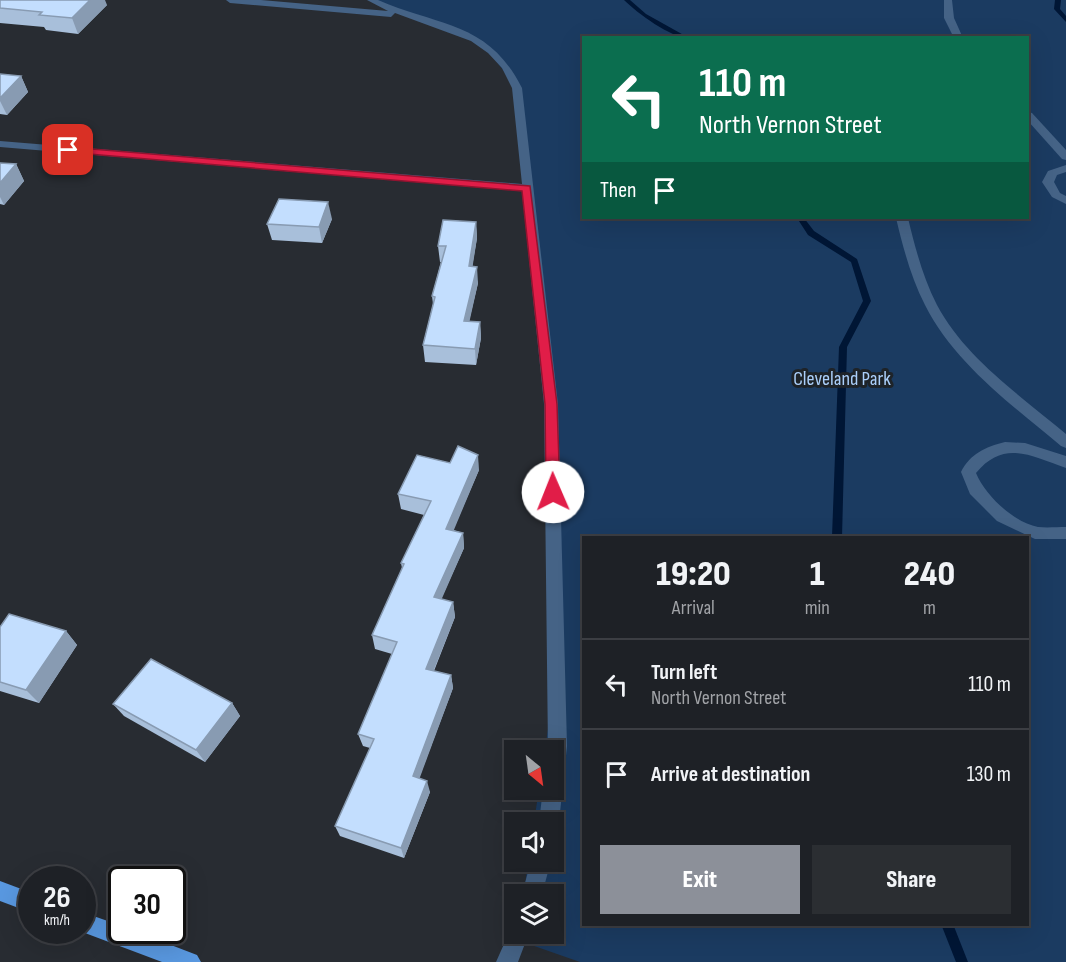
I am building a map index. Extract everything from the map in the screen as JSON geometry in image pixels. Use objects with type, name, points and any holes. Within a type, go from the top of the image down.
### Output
[{"type":"main road","points":[[0,891],[18,898]]},
{"type":"main road","points":[[96,927],[190,962]]},
{"type":"street","points":[[230,0],[404,15],[438,23],[480,40],[513,77],[517,88],[551,404],[558,746],[550,812]]},
{"type":"street","points":[[371,0],[404,15]]},
{"type":"street","points":[[948,0],[949,18],[958,36]]},
{"type":"street","points":[[1029,115],[1066,157]]},
{"type":"street","points":[[0,144],[526,188]]},
{"type":"street","points":[[1066,168],[1052,173],[1048,182],[1056,195],[1066,201]]},
{"type":"street","points":[[902,219],[931,306],[947,330],[969,356],[1066,442]]},
{"type":"street","points":[[1066,462],[1033,450],[1010,446],[984,455],[968,472],[975,490],[1002,517],[1035,533],[1066,533]]},
{"type":"street","points":[[507,962],[514,944]]},
{"type":"green space","name":"Cleveland Park","points":[[373,0],[1066,0],[1066,962],[580,962],[528,944],[564,944],[564,884],[525,884],[527,872],[564,872],[564,812],[536,812],[537,800],[564,800],[564,740],[546,740],[557,665],[546,357],[517,88],[480,40]]},
{"type":"building","points":[[0,0],[90,0],[72,18],[39,15],[42,12],[0,8]]},
{"type":"building","points":[[0,74],[21,76],[0,98]]},
{"type":"building","points":[[0,163],[16,164],[0,183]]},
{"type":"building","points":[[279,199],[328,202],[319,227],[267,224]]},
{"type":"building","points":[[443,220],[476,222],[469,266],[477,267],[464,321],[480,322],[475,349],[423,345],[435,297],[432,296],[446,246],[438,246]]},
{"type":"building","points":[[458,446],[478,455],[446,529],[463,533],[434,597],[453,602],[426,669],[451,675],[413,776],[427,781],[401,848],[335,826],[374,739],[358,734],[397,642],[372,635],[404,564],[401,563],[431,501],[398,494],[417,455],[450,463]]},
{"type":"building","points":[[9,614],[66,631],[26,690],[0,682],[0,627]]},
{"type":"building","points":[[151,659],[232,703],[196,750],[113,704]]},
{"type":"waterway","points":[[627,0],[644,15],[683,36]]},
{"type":"waterway","points":[[1058,0],[1057,9],[1066,20]]},
{"type":"waterway","points":[[802,219],[811,233],[854,261],[867,301],[843,347],[837,536]]},
{"type":"waterway","points":[[948,926],[962,962]]},
{"type":"route","points":[[68,150],[526,188],[551,404],[553,492]]}]
